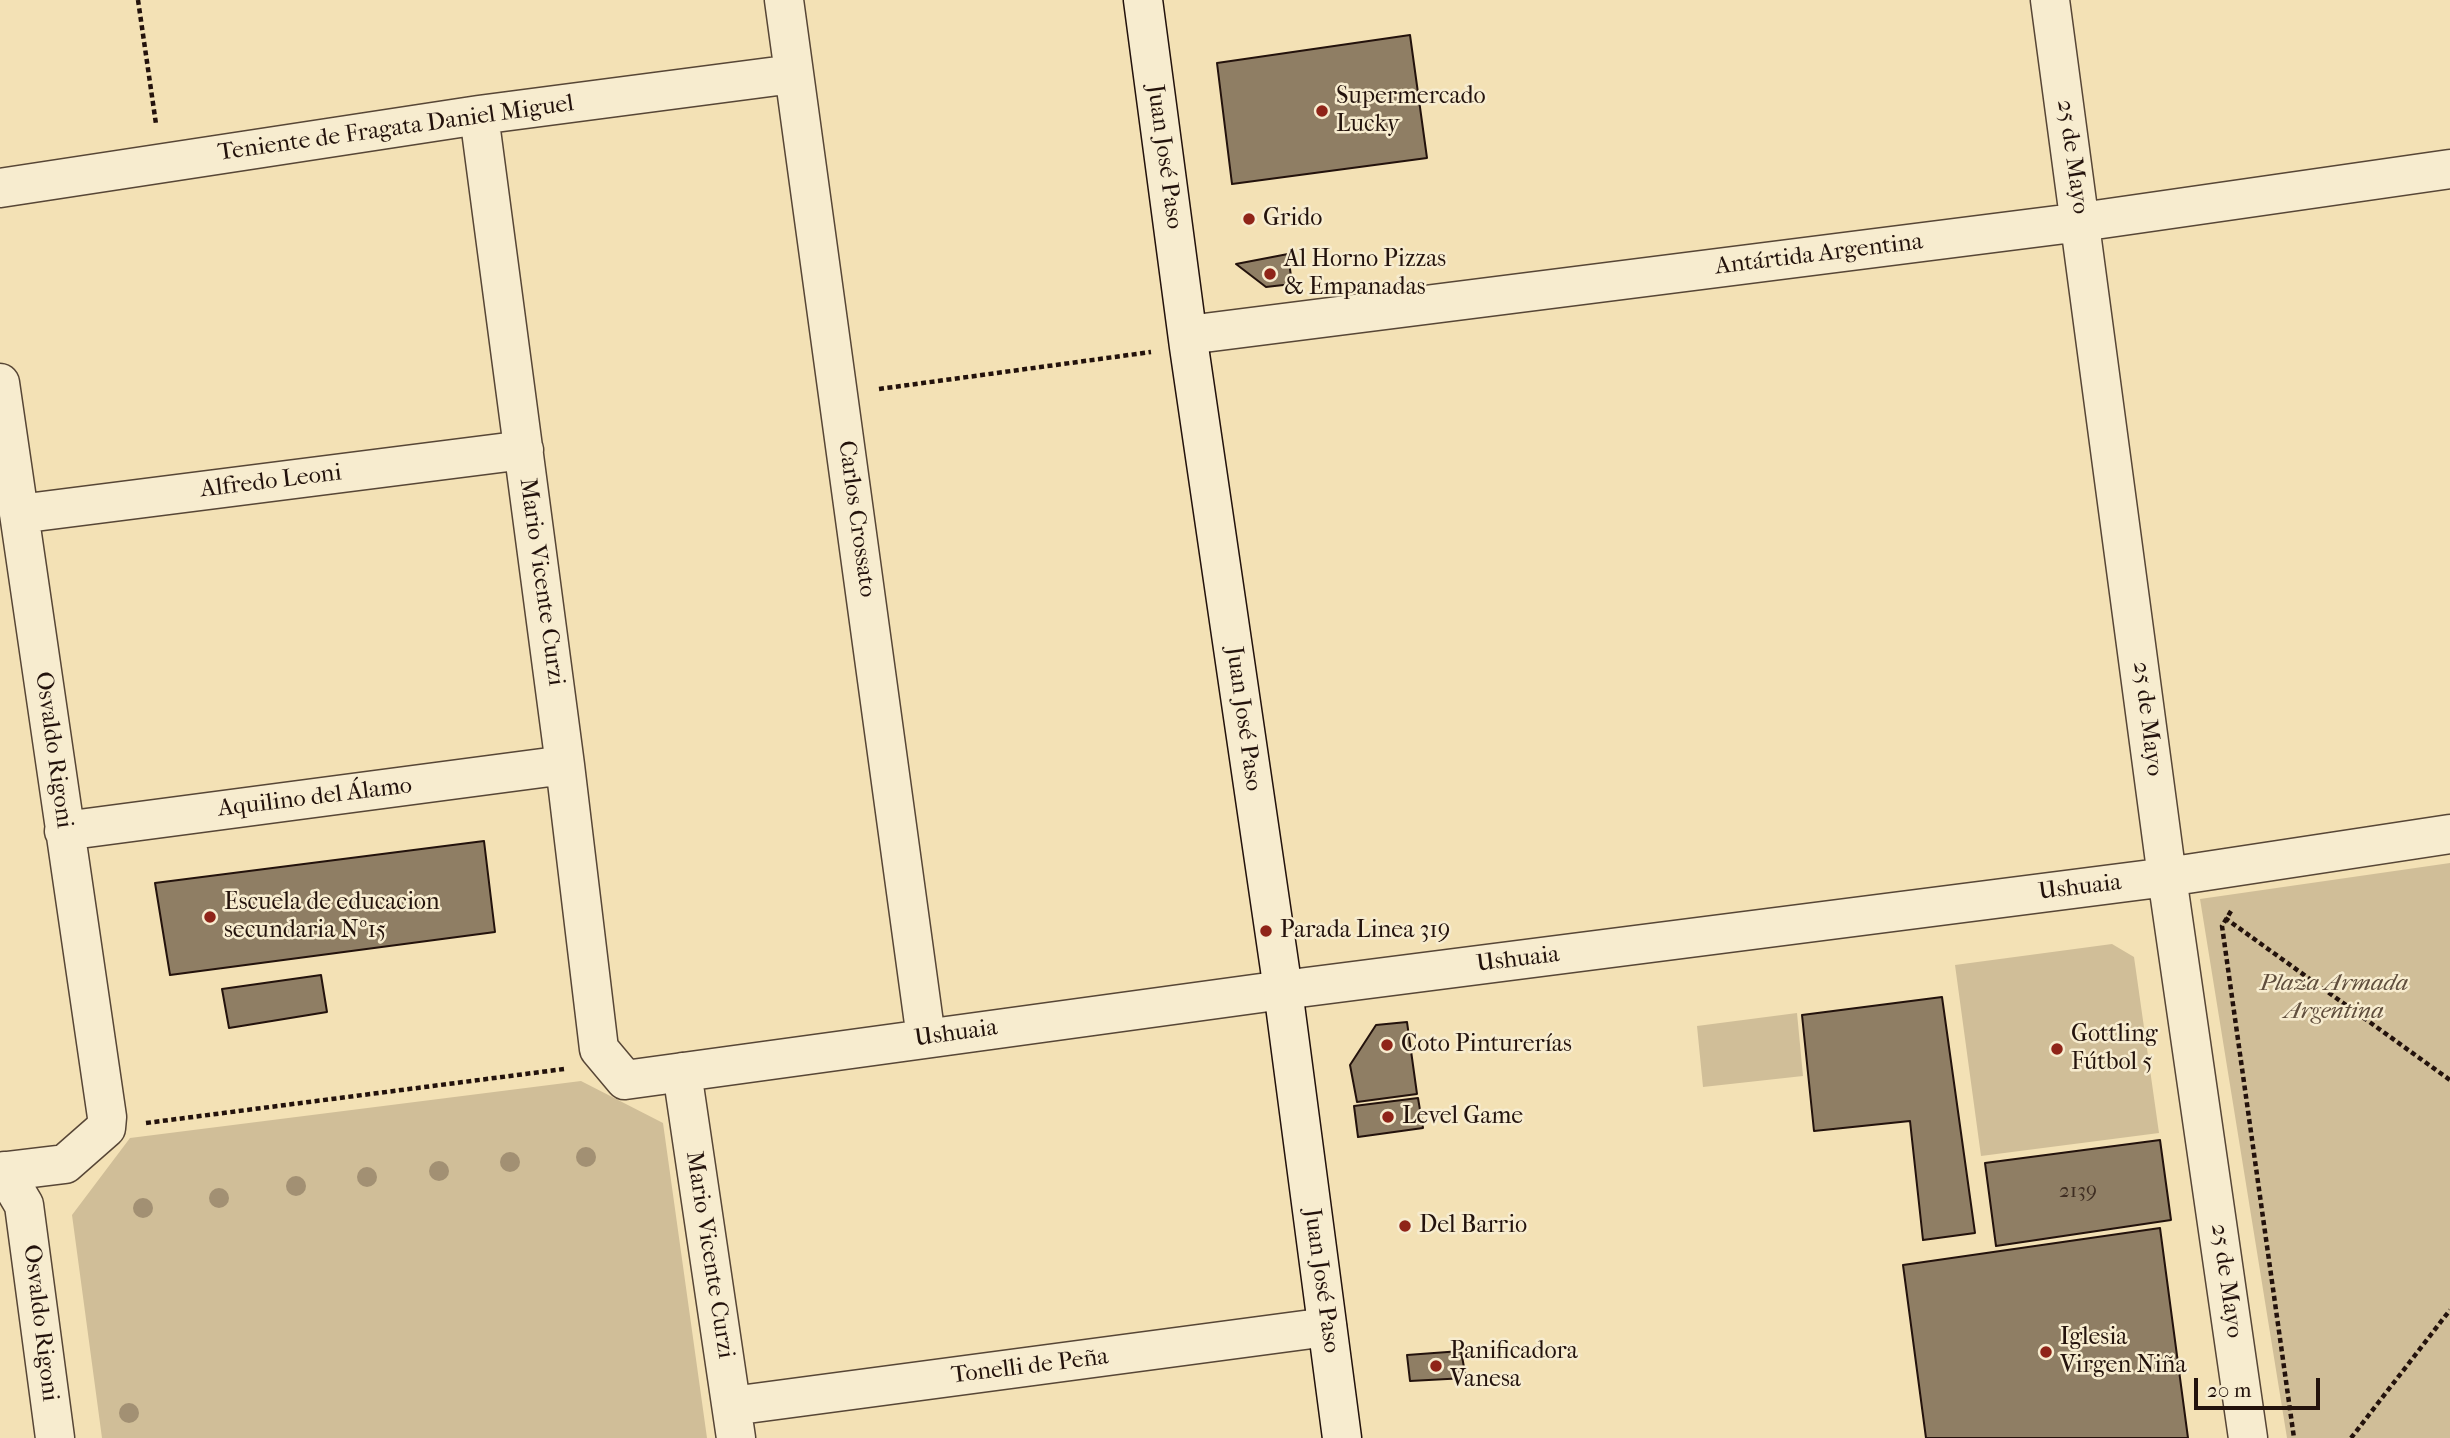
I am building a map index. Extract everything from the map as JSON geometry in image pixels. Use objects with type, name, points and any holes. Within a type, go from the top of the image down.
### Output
[{"type":"street","name":"Carlos Crossato","points":[[784,0],[926,1038]]},
{"type":"street","name":"Juan José Paso","points":[[1143,0],[1188,341],[1283,990],[1342,1438]]},
{"type":"street","name":"25 de Mayo","points":[[2050,0],[2167,877],[2248,1438]]},
{"type":"street","name":"Teniente de Fragata Daniel Miguel","points":[[0,188],[479,115],[793,74]]},
{"type":"street","name":"Mario Vicente Curzi","points":[[479,115],[605,1056]]},
{"type":"street","name":"Antártida Argentina","points":[[1188,341],[2081,222],[2450,169]]},
{"type":"street","name":"Osvaldo Rigoni","points":[[0,383],[107,1122]]},
{"type":"street","name":"Alfredo Leoni","points":[[19,514],[524,450]]},
{"type":"street","name":"Aquilino del Álamo","points":[[64,831],[565,765]]},
{"type":"street","name":"Ushuaia","points":[[605,1056],[625,1080],[1283,990],[2167,877],[2450,834]]},
{"type":"street","name":"Mario Vicente Curzi","points":[[682,1072],[734,1422]]},
{"type":"street","points":[[2,1172],[65,1164],[107,1122]]},
{"type":"street","name":"Osvaldo Rigoni","points":[[2,1172],[24,1205],[55,1438]]},
{"type":"street","name":"Tonelli de Peña","points":[[734,1422],[1327,1327]]},
{"type":"path","points":[[138,0],[161,163]]},
{"type":"path","points":[[840,395],[1188,341]]},
{"type":"path","points":[[2237,908],[2229,912],[2222,926],[2294,1438]]},
{"type":"path","points":[[2225,918],[2450,1080]]},
{"type":"path","points":[[107,1122],[605,1056]]},
{"type":"path","points":[[2351,1438],[2450,1310]]},
{"type":"green space","name":"Plaza Armada Argentina","points":[[2450,863],[2450,1438],[2287,1438],[2200,899]]},
{"type":"green space","name":"Gottling Fútbol 5","points":[[2112,944],[2134,957],[2159,1133],[1981,1156],[1955,965]]},
{"type":"green space","points":[[1797,1013],[1803,1076],[1703,1087],[1697,1026]]},
{"type":"green space","points":[[581,1081],[663,1123],[707,1438],[102,1438],[72,1215],[130,1138]]},
{"type":"building","name":"Supermercado Lucky","points":[[1410,35],[1427,158],[1232,184],[1217,63]]},
{"type":"building","name":"Al Horno Pizzas & Empanadas","points":[[1288,254],[1292,284],[1266,287],[1236,264]]},
{"type":"building","points":[[484,841],[495,932],[170,975],[155,883]]},
{"type":"building","points":[[321,975],[327,1012],[229,1028],[222,989]]},
{"type":"building","points":[[1942,997],[1975,1233],[1923,1240],[1910,1121],[1814,1131],[1802,1015]]},
{"type":"building","name":"Coto Pinturerías","points":[[1407,1022],[1417,1094],[1357,1102],[1350,1065],[1376,1025]]},
{"type":"building","name":"Level Game","points":[[1418,1098],[1423,1128],[1358,1137],[1354,1106]]},
{"type":"building","points":[[2160,1140],[2171,1220],[1996,1246],[1985,1163]]},
{"type":"building","name":"Iglesia Virgen Niña","points":[[2160,1228],[2188,1438],[1926,1438],[1903,1265]]},
{"type":"building","name":"Panificadora Vanesa","points":[[1461,1351],[1466,1378],[1410,1381],[1407,1355]]},
{"type":"place","name":"Supermercado Lucky","points":[[1322,111]]},
{"type":"place","name":"Grido","points":[[1249,219]]},
{"type":"place","name":"Al Horno Pizzas & Empanadas","points":[[1270,274]]},
{"type":"place","name":"Escuela de educacion secundaria Nº15","points":[[210,917]]},
{"type":"place","name":"Parada Linea 319","points":[[1266,931]]},
{"type":"place","name":"Coto Pinturerías","points":[[1387,1045]]},
{"type":"place","name":"Gottling Fútbol 5","points":[[2057,1049]]},
{"type":"place","name":"Level Game","points":[[1388,1117]]},
{"type":"place","name":"Del Barrio","points":[[1405,1226]]},
{"type":"place","name":"Iglesia Virgen Niña","points":[[2046,1352]]},
{"type":"place","name":"Panificadora Vanesa","points":[[1436,1366]]}]
